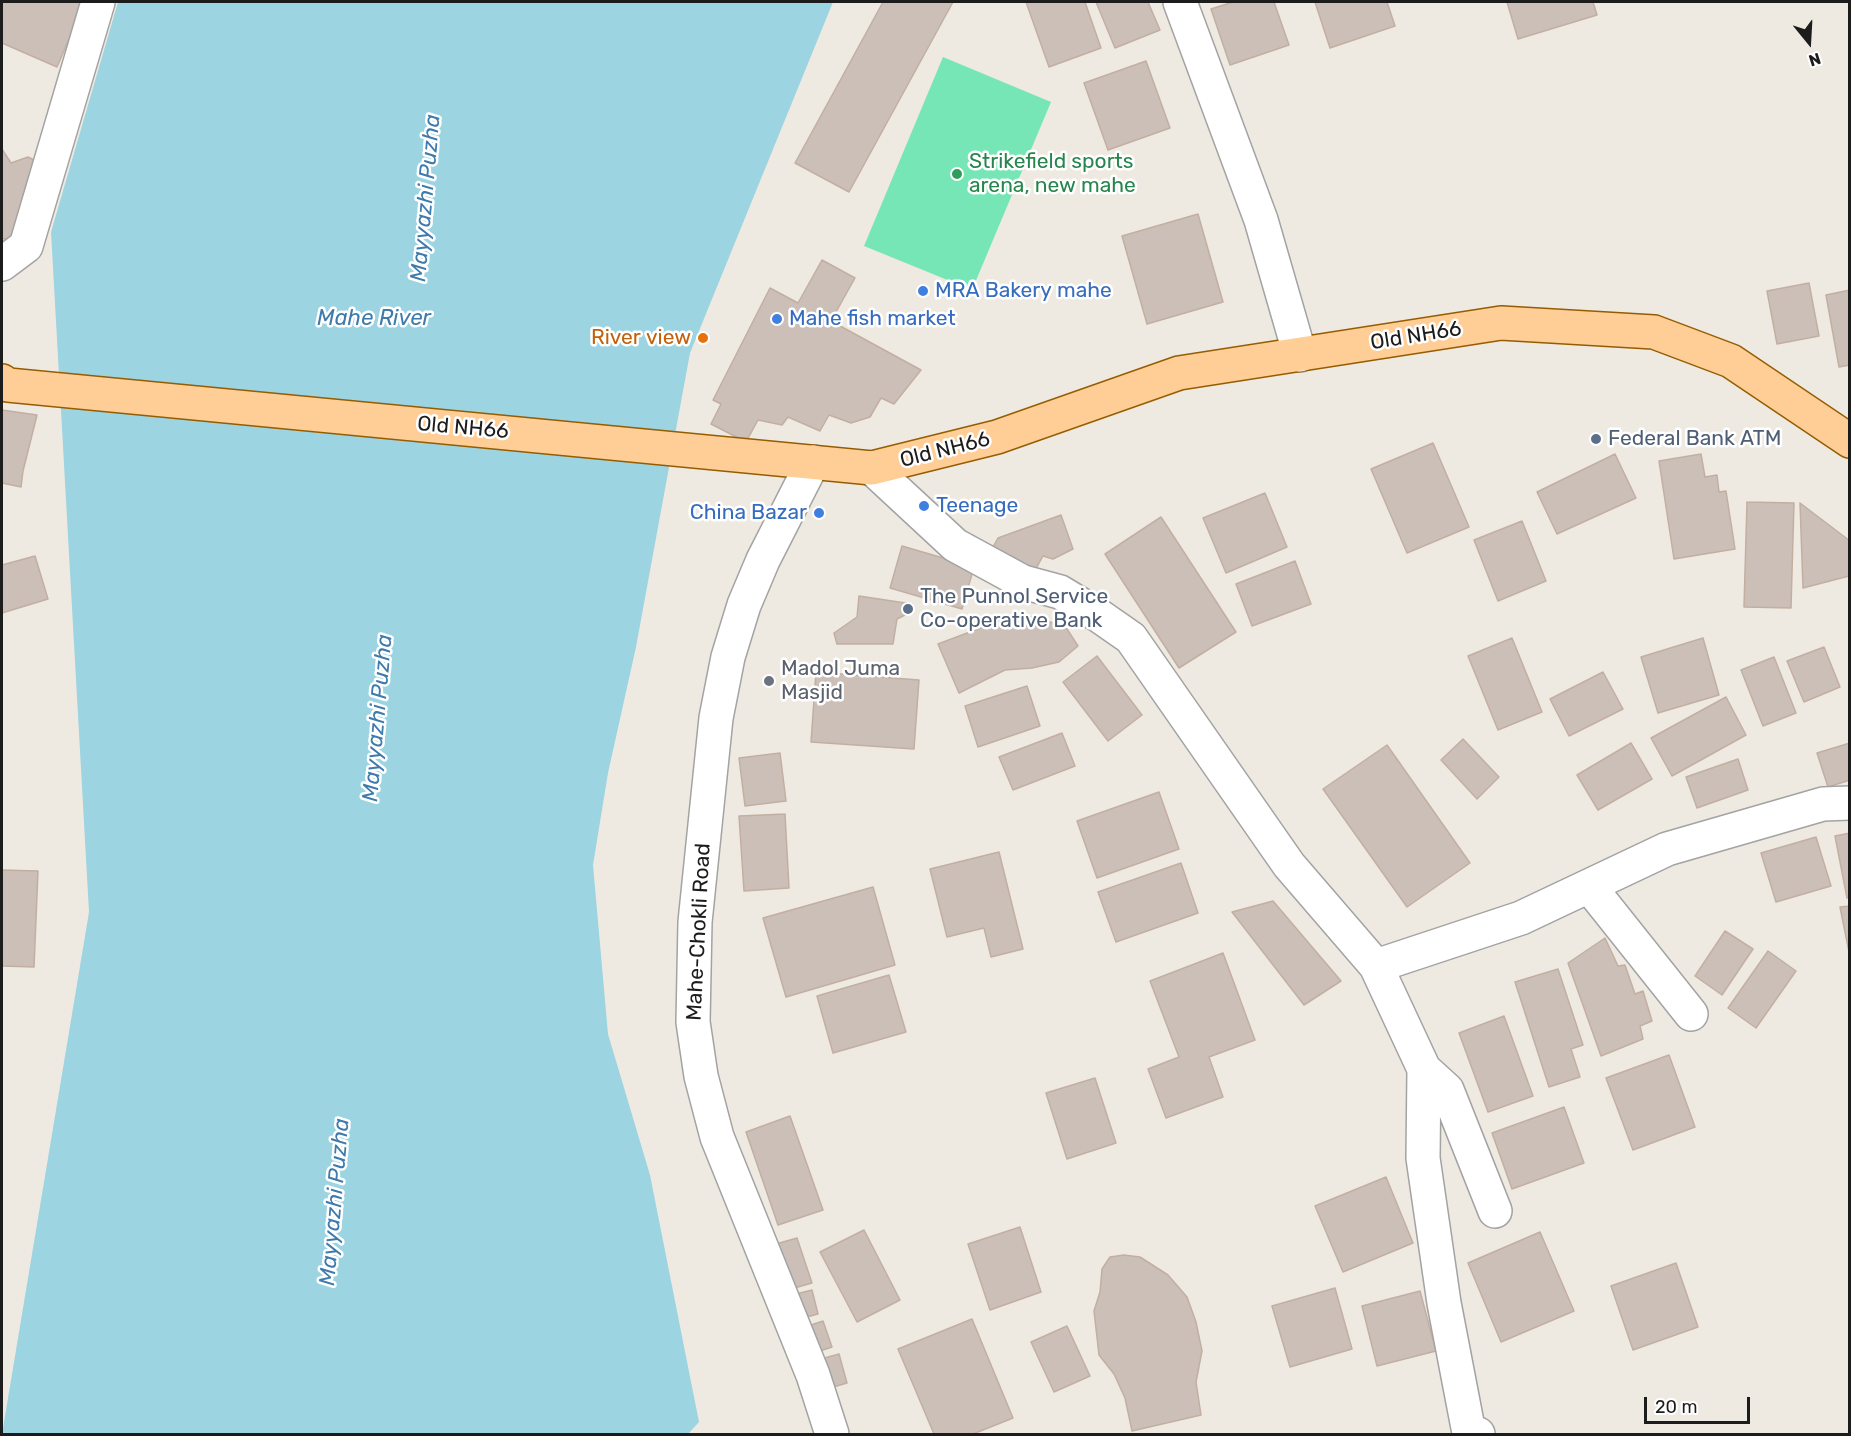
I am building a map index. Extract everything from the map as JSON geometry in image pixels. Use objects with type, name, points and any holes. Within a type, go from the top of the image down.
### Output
[{"type":"main road","name":"Old NH66","points":[[5,383],[872,468],[998,437],[1179,373],[1502,323],[1654,332],[1731,361],[1850,441]]},
{"type":"street","points":[[2,264],[26,246],[98,2]]},
{"type":"street","points":[[1180,2],[1260,220],[1300,355]]},
{"type":"street","name":"Mahe-Chokli Road","points":[[813,462],[763,560],[744,605],[728,657],[716,718],[695,922],[693,1022],[701,1076],[717,1137],[813,1375],[832,1434]]},
{"type":"street","points":[[872,468],[955,545],[1023,582],[1060,592],[1131,638],[1289,865],[1376,966],[1424,1069],[1447,1090],[1495,1211]]},
{"type":"street","points":[[1376,966],[1521,918],[1667,849],[1823,804],[1850,803]]},
{"type":"street","points":[[1589,886],[1692,1014]]},
{"type":"street","points":[[1424,1069],[1423,1158],[1444,1304],[1472,1434]]},
{"type":"green space","name":"Strikefield sports arena, new mahe","points":[[943,57],[1051,102],[972,290],[864,246]]},
{"type":"water","name":"Mahe River","points":[[118,2],[833,2],[690,353],[636,647],[608,773],[593,865],[608,1034],[650,1175],[699,1422],[688,1434],[2,1434],[89,912],[51,232]]},
{"type":"building","points":[[2,2],[85,2],[57,67],[2,43]]},
{"type":"building","points":[[883,2],[953,2],[849,192],[795,163]]},
{"type":"building","points":[[1026,2],[1085,2],[1101,48],[1049,67]]},
{"type":"building","points":[[1096,2],[1148,2],[1160,30],[1115,48]]},
{"type":"building","points":[[1233,2],[1274,2],[1289,45],[1230,65],[1211,9]]},
{"type":"building","points":[[1315,2],[1387,2],[1395,26],[1330,48]]},
{"type":"building","points":[[1507,2],[1593,2],[1597,15],[1518,39]]},
{"type":"building","points":[[1146,61],[1170,128],[1108,150],[1084,83]]},
{"type":"building","points":[[2,149],[11,163],[28,157],[44,165],[14,243],[2,238]]},
{"type":"building","points":[[1198,214],[1223,302],[1147,324],[1122,236]]},
{"type":"building","points":[[822,260],[855,278],[831,321],[921,370],[894,404],[881,398],[870,417],[851,423],[829,415],[820,431],[788,417],[782,425],[758,420],[746,442],[711,424],[721,404],[713,400],[770,288],[798,303]]},
{"type":"building","points":[[1809,283],[1819,336],[1777,344],[1767,291]]},
{"type":"building","points":[[1850,290],[1850,365],[1839,367],[1826,295]]},
{"type":"building","points":[[2,410],[37,415],[21,487],[2,483]]},
{"type":"building","points":[[1433,443],[1469,527],[1407,553],[1371,469]]},
{"type":"building","points":[[1615,454],[1636,498],[1557,534],[1537,492]]},
{"type":"building","points":[[1701,454],[1705,477],[1717,475],[1719,492],[1726,491],[1735,549],[1674,559],[1659,461]]},
{"type":"building","points":[[1265,493],[1287,547],[1226,573],[1203,518]]},
{"type":"building","points":[[1747,502],[1794,503],[1791,608],[1744,607]]},
{"type":"building","points":[[1800,503],[1850,541],[1849,576],[1803,588]]},
{"type":"building","points":[[1061,515],[1073,549],[1053,559],[1043,556],[1032,576],[989,554],[998,538]]},
{"type":"building","points":[[1161,517],[1236,632],[1179,668],[1105,554]]},
{"type":"building","points":[[1522,521],[1546,581],[1498,601],[1474,540]]},
{"type":"building","points":[[902,546],[974,567],[962,609],[890,588]]},
{"type":"building","points":[[35,556],[48,599],[2,613],[2,565]]},
{"type":"building","points":[[1295,561],[1311,604],[1252,626],[1236,584]]},
{"type":"building","points":[[859,596],[912,604],[905,615],[897,619],[893,644],[837,644],[834,633],[857,617]]},
{"type":"building","points":[[1015,615],[1041,618],[1067,629],[1078,646],[1059,662],[1032,668],[1005,670],[959,693],[938,644]]},
{"type":"building","points":[[1512,638],[1542,712],[1498,730],[1468,656]]},
{"type":"building","points":[[1703,638],[1719,695],[1658,713],[1641,657]]},
{"type":"building","points":[[1824,647],[1840,687],[1804,702],[1787,661]]},
{"type":"building","points":[[1097,656],[1142,715],[1108,741],[1063,682]]},
{"type":"building","points":[[1774,657],[1796,713],[1763,726],[1741,670]]},
{"type":"building","points":[[816,672],[919,680],[914,749],[811,742]]},
{"type":"building","points":[[1603,672],[1623,709],[1569,736],[1550,699]]},
{"type":"building","points":[[1027,686],[1040,726],[978,747],[965,706]]},
{"type":"building","points":[[1726,697],[1746,735],[1672,776],[1651,738]]},
{"type":"building","points":[[1062,733],[1075,766],[1013,790],[999,757]]},
{"type":"building","points":[[1463,739],[1499,777],[1477,799],[1441,760]]},
{"type":"building","points":[[1631,743],[1652,779],[1598,810],[1577,775]]},
{"type":"building","points":[[1850,743],[1850,780],[1828,787],[1817,753]]},
{"type":"building","points":[[1387,745],[1470,863],[1407,907],[1323,789]]},
{"type":"building","points":[[780,753],[786,801],[745,806],[739,758]]},
{"type":"building","points":[[1738,759],[1748,790],[1697,808],[1686,777]]},
{"type":"building","points":[[1159,792],[1179,849],[1097,878],[1077,821]]},
{"type":"building","points":[[785,814],[789,888],[744,891],[739,816]]},
{"type":"building","points":[[1850,833],[1850,897],[1847,898],[1835,836]]},
{"type":"building","points":[[1816,837],[1831,886],[1776,902],[1761,853]]},
{"type":"building","points":[[999,852],[1023,949],[991,957],[984,928],[947,937],[930,869]]},
{"type":"building","points":[[1181,863],[1198,913],[1116,942],[1098,892]]},
{"type":"building","points":[[2,870],[38,871],[34,967],[2,966]]},
{"type":"building","points":[[873,887],[895,965],[786,997],[763,918]]},
{"type":"building","points":[[1273,901],[1341,981],[1304,1005],[1232,912]]},
{"type":"building","points":[[1850,906],[1850,952],[1849,952],[1840,907]]},
{"type":"building","points":[[1725,931],[1753,949],[1722,995],[1695,976]]},
{"type":"building","points":[[1605,938],[1618,966],[1625,965],[1635,994],[1643,991],[1652,1021],[1640,1026],[1643,1039],[1601,1056],[1568,963]]},
{"type":"building","points":[[1768,951],[1796,971],[1756,1028],[1728,1008]]},
{"type":"building","points":[[1223,953],[1255,1040],[1209,1057],[1223,1097],[1166,1118],[1148,1069],[1179,1057],[1150,981]]},
{"type":"building","points":[[1558,969],[1583,1045],[1571,1049],[1580,1077],[1549,1087],[1515,982]]},
{"type":"building","points":[[889,975],[906,1032],[833,1053],[817,996]]},
{"type":"building","points":[[1504,1016],[1533,1096],[1488,1112],[1459,1033]]},
{"type":"building","points":[[1669,1055],[1695,1127],[1633,1150],[1606,1078]]},
{"type":"building","points":[[1095,1078],[1116,1143],[1067,1159],[1046,1093]]},
{"type":"building","points":[[1564,1107],[1584,1163],[1512,1189],[1492,1133]]},
{"type":"building","points":[[790,1116],[823,1210],[778,1225],[746,1132]]},
{"type":"building","points":[[1386,1177],[1413,1243],[1343,1272],[1315,1206]]},
{"type":"building","points":[[1020,1227],[1041,1292],[990,1310],[968,1244]]},
{"type":"building","points":[[864,1230],[900,1300],[857,1322],[820,1252]]},
{"type":"building","points":[[1540,1232],[1574,1311],[1501,1342],[1468,1263]]},
{"type":"building","points":[[797,1238],[812,1283],[791,1289],[776,1244]]},
{"type":"building","points":[[1124,1255],[1140,1257],[1168,1275],[1187,1297],[1196,1322],[1202,1351],[1196,1382],[1201,1415],[1132,1431],[1125,1398],[1114,1374],[1099,1355],[1094,1311],[1100,1292],[1102,1269],[1110,1257]]},
{"type":"building","points":[[1676,1263],[1698,1327],[1633,1350],[1611,1286]]},
{"type":"building","points":[[1335,1288],[1352,1349],[1290,1367],[1272,1306]]},
{"type":"building","points":[[812,1290],[818,1314],[799,1319],[792,1295]]},
{"type":"building","points":[[1420,1291],[1436,1351],[1377,1366],[1362,1306]]},
{"type":"building","points":[[972,1319],[1013,1418],[973,1434],[934,1434],[898,1349]]},
{"type":"building","points":[[823,1321],[832,1347],[811,1354],[802,1328]]},
{"type":"building","points":[[1067,1326],[1090,1376],[1054,1392],[1031,1342]]},
{"type":"building","points":[[839,1354],[847,1383],[830,1388],[821,1359]]},
{"type":"place","name":"Strikefield sports arena, new mahe","points":[[957,174]]},
{"type":"place","name":"MRA Bakery mahe","points":[[923,291]]},
{"type":"place","name":"Mahe fish market","points":[[777,319]]},
{"type":"place","name":"River view","points":[[703,338]]},
{"type":"place","name":"Federal Bank ATM","points":[[1596,439]]},
{"type":"place","name":"Teenage","points":[[924,506]]},
{"type":"place","name":"China Bazar","points":[[819,513]]},
{"type":"place","name":"The Punnol Service Co-operative Bank","points":[[908,609]]},
{"type":"place","name":"Madol Juma Masjid","points":[[769,681]]},
{"type":"water label","name":"Mayyazhi Puzha","points":[[426,198]]},
{"type":"water label","name":"Mayyazhi Puzha","points":[[378,718]]},
{"type":"water label","name":"Mayyazhi Puzha","points":[[335,1202]]}]
